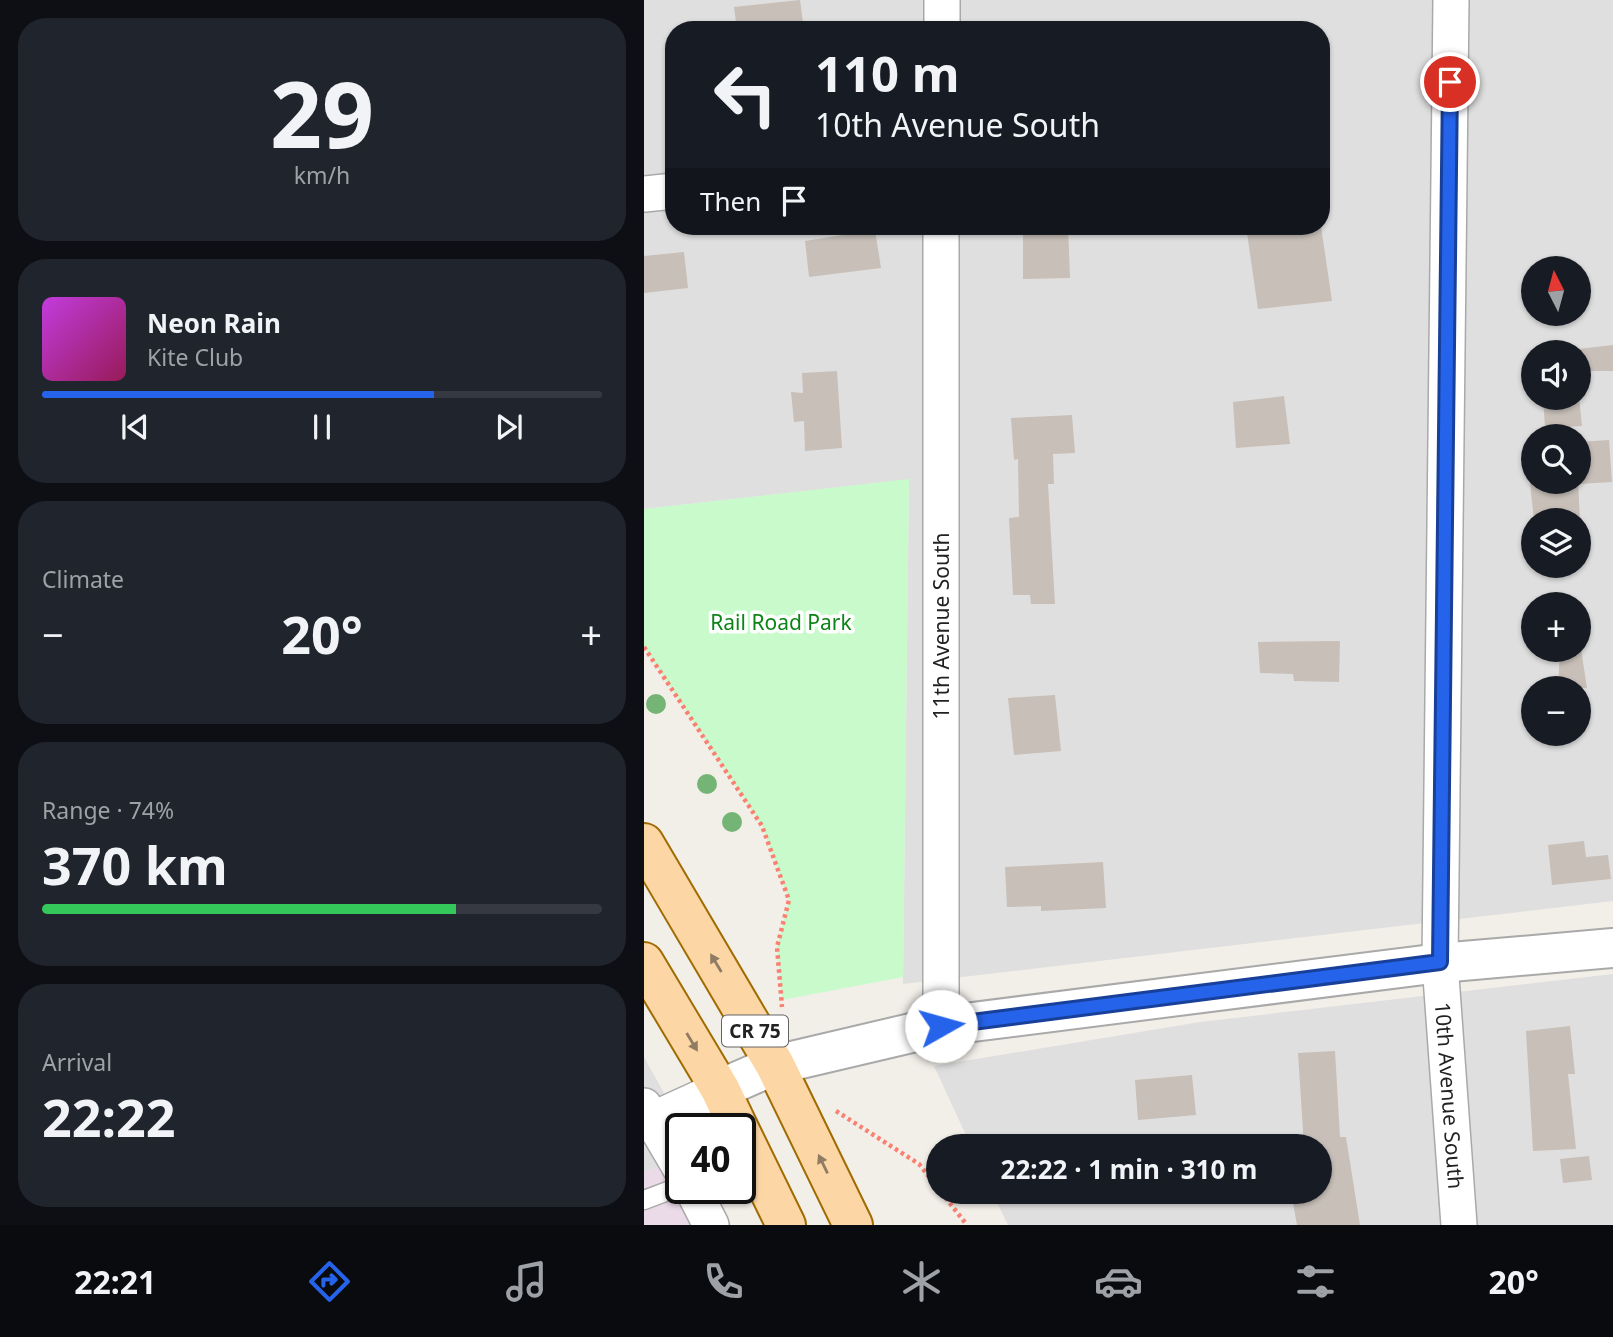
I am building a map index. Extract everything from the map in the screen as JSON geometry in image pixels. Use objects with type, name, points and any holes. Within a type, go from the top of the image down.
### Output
[{"type":"main road","name":"CR 75","points":[[644,844],[775,1065],[853,1225]]},
{"type":"main road","name":"CR 75","points":[[644,962],[732,1113]]},
{"type":"main road","name":"CR 75","points":[[756,1163],[786,1225]]},
{"type":"street","points":[[942,0],[942,21]]},
{"type":"street","name":"10th Avenue South","points":[[1451,0],[1440,962],[1459,1225]]},
{"type":"street","points":[[644,194],[665,192]]},
{"type":"street","name":"11th Avenue South","points":[[941,235],[941,1026]]},
{"type":"street","points":[[665,1141],[648,1113],[720,1089],[775,1065],[941,1026],[1440,962],[1613,948]]},
{"type":"street","points":[[700,1204],[711,1225]]},
{"type":"lane","points":[[644,1200],[665,1192]]},
{"type":"path","points":[[644,647],[762,826],[789,900],[777,947],[783,1011]]},
{"type":"path","points":[[830,1107],[919,1164],[926,1173]]},
{"type":"path","points":[[950,1204],[967,1225]]},
{"type":"shaded area","points":[[644,0],[1613,0],[1613,901],[903,984],[909,480],[644,509]]},
{"type":"shaded area","points":[[1613,974],[1613,1225],[1008,1225],[998,1204],[1332,1204],[1332,1134],[965,1134],[934,1066],[1200,1022]]},
{"type":"shaded area","points":[[644,1057],[675,1113],[665,1113],[665,1165],[644,1172]]},
{"type":"shaded area","points":[[665,1165],[665,1204],[721,1204],[731,1225],[644,1225],[644,1172]]},
{"type":"green space","name":"Rail Road Park","points":[[909,479],[903,977],[782,1000],[777,947],[789,900],[762,826],[644,647],[644,509]]},
{"type":"building","points":[[800,0],[803,21],[736,21],[734,7]]},
{"type":"building","points":[[843,235],[876,235],[881,268],[809,277],[805,241]]},
{"type":"building","points":[[1023,235],[1068,235],[1070,278],[1023,279]]},
{"type":"building","points":[[1247,235],[1322,235],[1332,301],[1258,309]]},
{"type":"building","points":[[684,252],[688,288],[644,293],[644,256]]},
{"type":"building","points":[[1613,345],[1613,371],[1591,371],[1591,348]]},
{"type":"building","points":[[837,371],[842,448],[805,451],[804,421],[794,422],[791,392],[803,393],[802,373]]},
{"type":"building","points":[[1284,396],[1290,444],[1236,448],[1233,402]]},
{"type":"building","points":[[1544,410],[1580,410],[1582,424],[1545,424]]},
{"type":"building","points":[[1072,415],[1075,453],[1053,454],[1054,484],[1048,484],[1055,604],[1031,604],[1030,595],[1013,595],[1009,518],[1019,517],[1018,459],[1014,460],[1011,418]]},
{"type":"building","points":[[1609,440],[1612,482],[1591,483],[1591,441]]},
{"type":"building","points":[[1531,494],[1579,494],[1579,508],[1533,508]]},
{"type":"building","points":[[1340,641],[1339,682],[1294,681],[1293,674],[1260,673],[1258,642]]},
{"type":"building","points":[[1559,662],[1583,662],[1585,676],[1559,676]]},
{"type":"building","points":[[1055,695],[1061,751],[1014,755],[1008,698]]},
{"type":"building","points":[[1584,841],[1586,857],[1608,855],[1611,879],[1552,885],[1548,845]]},
{"type":"building","points":[[1103,862],[1106,908],[1041,911],[1041,906],[1007,907],[1005,867]]},
{"type":"building","points":[[1570,1026],[1575,1074],[1568,1074],[1576,1149],[1533,1151],[1526,1031]]},
{"type":"building","points":[[1335,1051],[1340,1137],[1346,1137],[1360,1225],[1297,1225],[1293,1204],[1332,1204],[1332,1134],[1303,1134],[1298,1053]]},
{"type":"building","points":[[1192,1075],[1196,1115],[1138,1120],[1135,1080]]},
{"type":"building","points":[[1589,1156],[1592,1180],[1563,1183],[1560,1159]]},
{"type":"route","points":[[941,1026],[1440,962],[1450,82]]}]
